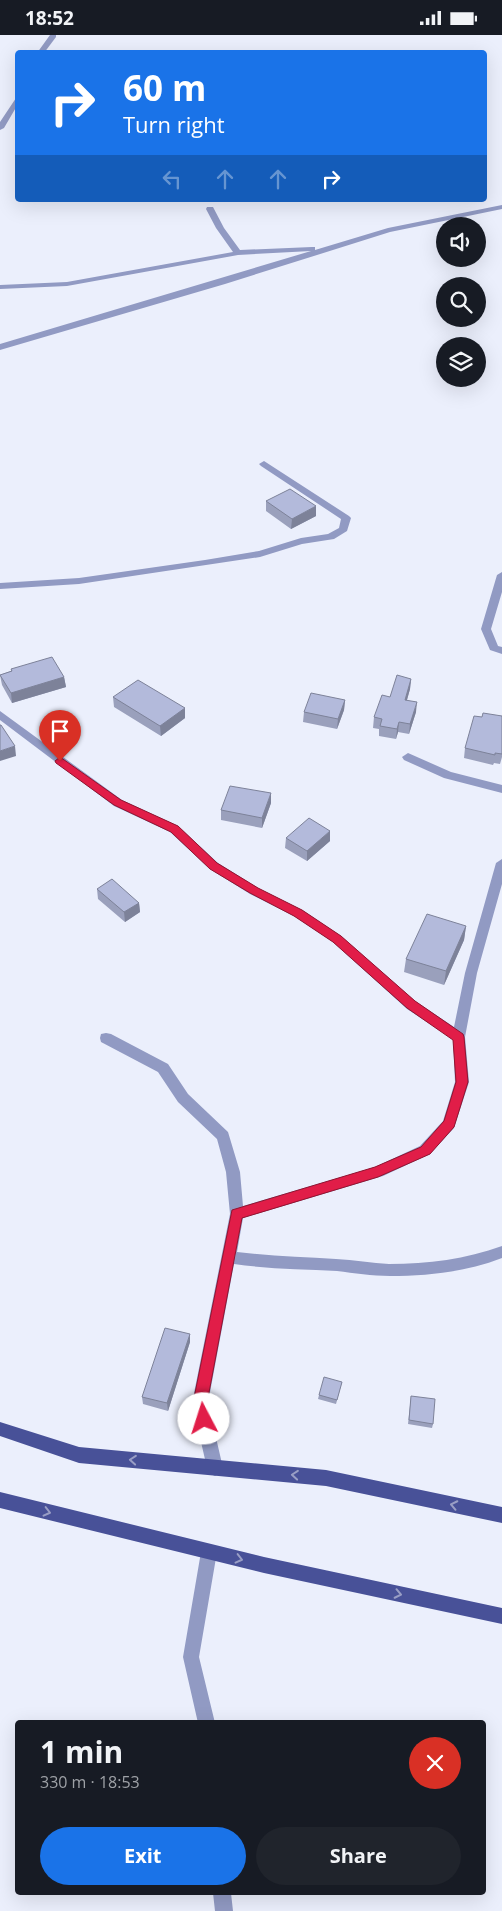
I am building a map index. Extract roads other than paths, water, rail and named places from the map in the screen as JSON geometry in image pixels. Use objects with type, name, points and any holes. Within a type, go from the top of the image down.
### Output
[{"type":"main road","points":[[0,1429],[79,1455],[326,1478],[502,1515]]},
{"type":"main road","points":[[0,1500],[209,1551],[502,1616]]},
{"type":"street","points":[[42,50],[53,35]]},
{"type":"street","points":[[0,128],[15,102]]},
{"type":"street","points":[[0,347],[222,282],[388,230],[502,207]]},
{"type":"street","points":[[210,209],[220,228],[238,253]]},
{"type":"street","points":[[0,287],[67,284],[238,253],[326,249]]},
{"type":"street","points":[[0,586],[79,581],[205,563],[260,553],[301,541],[331,537],[344,529],[346,518],[264,464]]},
{"type":"street","points":[[502,575],[486,629],[494,648],[502,651]]},
{"type":"street","points":[[0,715],[118,803],[174,829],[214,866],[254,891],[298,913],[337,939],[411,1005],[458,1037]]},
{"type":"street","points":[[408,757],[448,775],[502,789]]},
{"type":"street","points":[[237,1214],[378,1172],[425,1150],[449,1124],[462,1082],[458,1037],[471,973],[502,863]]},
{"type":"street","points":[[106,1038],[163,1068],[183,1098],[223,1137],[233,1172],[237,1214],[200,1403],[216,1468]]},
{"type":"street","points":[[229,1257],[275,1263],[336,1265],[389,1270],[446,1267],[481,1260],[502,1252]]},
{"type":"street","points":[[206,1720],[192,1657],[209,1551]]},
{"type":"street","points":[[222,1895],[224,1911]]}]
